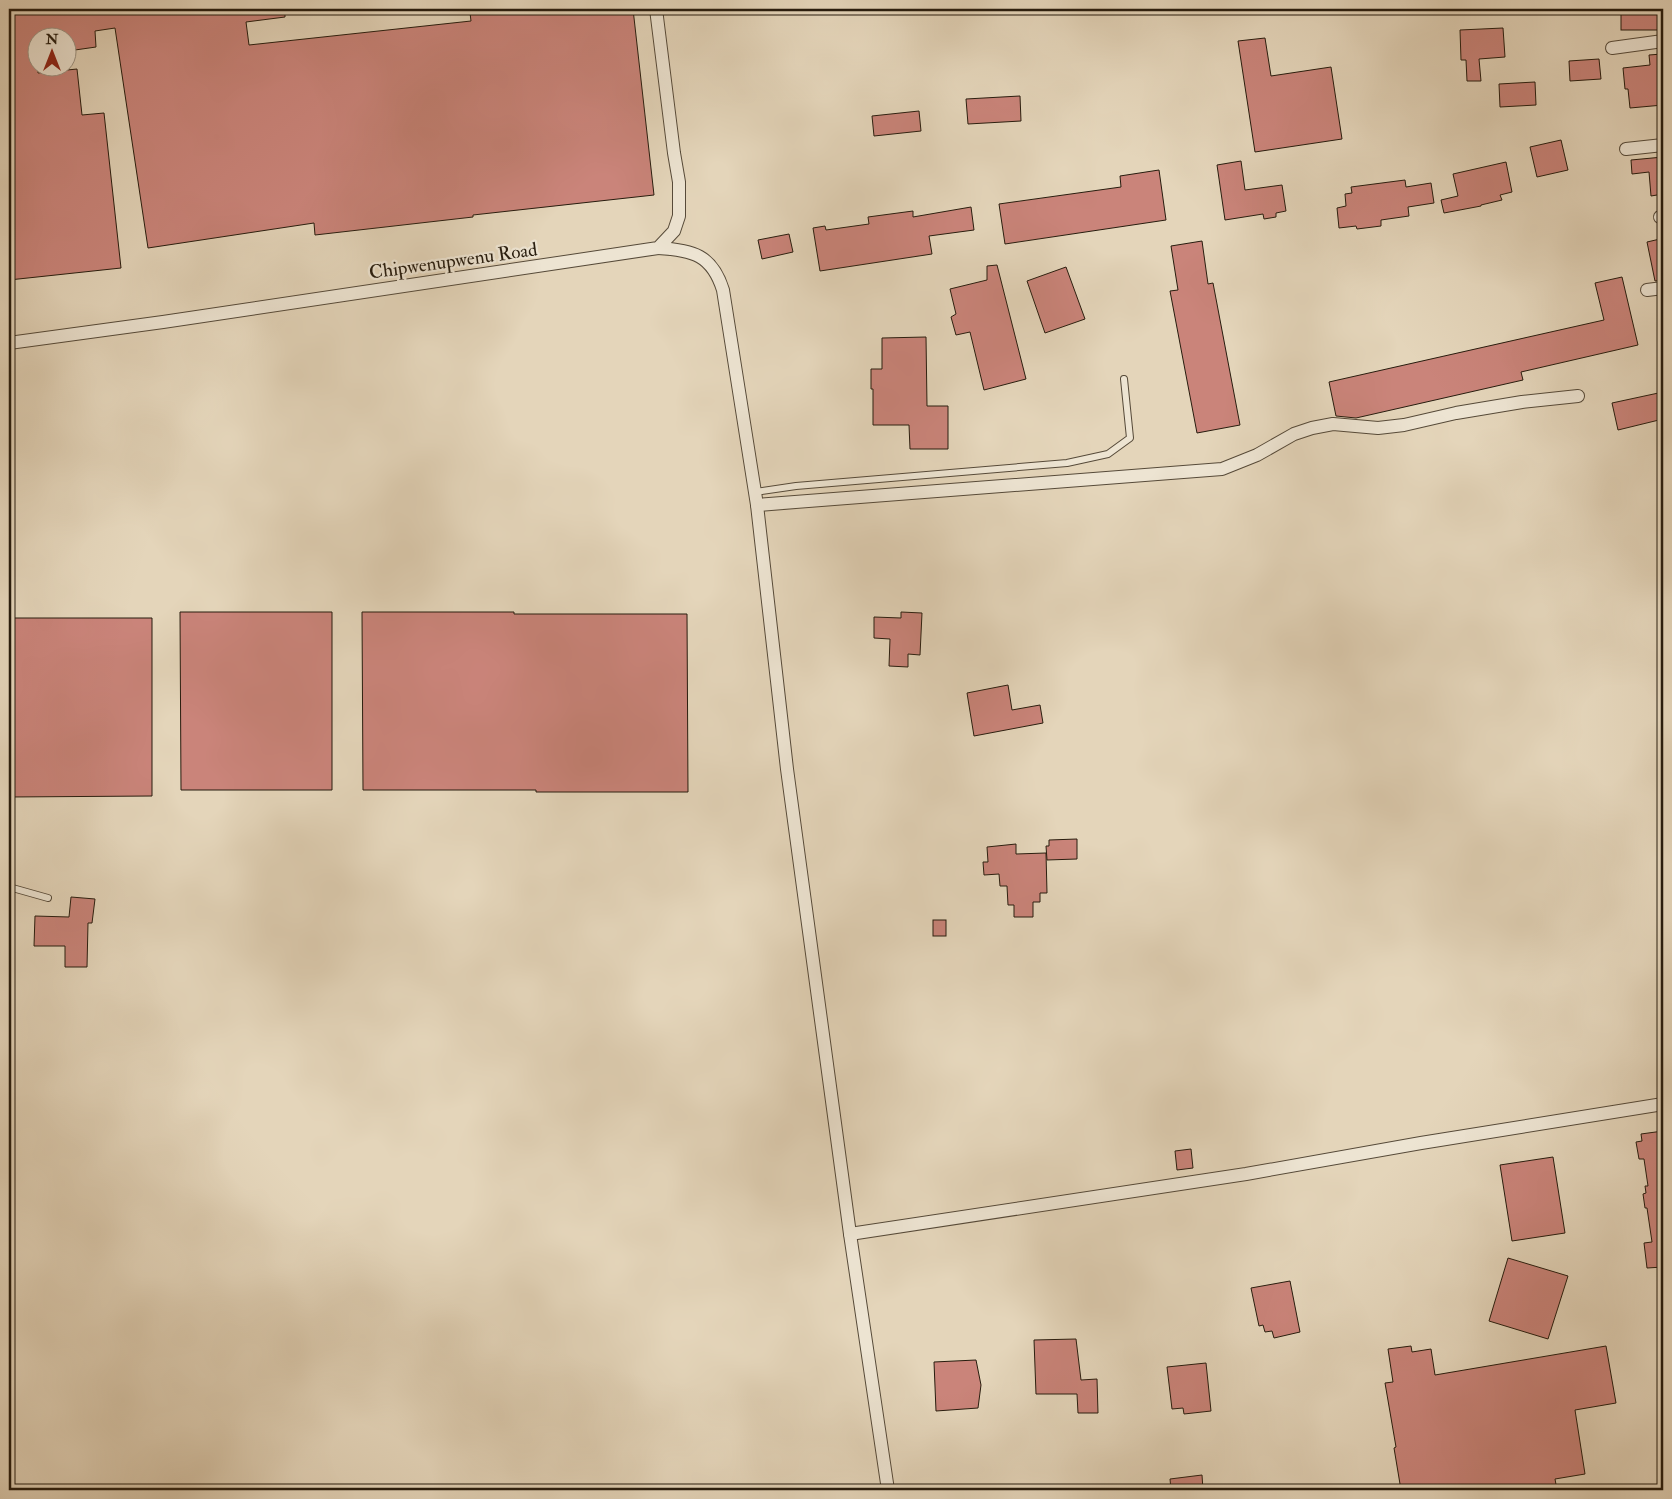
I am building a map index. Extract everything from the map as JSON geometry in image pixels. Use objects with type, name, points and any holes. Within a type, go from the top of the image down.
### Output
[{"type":"street","points":[[656,9],[672,144],[679,182],[679,216],[674,231],[658,248]]},
{"type":"street","points":[[1612,48],[1663,41]]},
{"type":"street","points":[[1626,149],[1663,145]]},
{"type":"street","name":"Chipwenupwenu Road","points":[[9,343],[163,322],[658,248],[692,252],[706,261],[718,275],[723,290],[757,506],[787,769],[850,1234],[888,1490]]},
{"type":"street","points":[[1647,290],[1663,288]]},
{"type":"street","points":[[757,506],[1222,469],[1257,455],[1294,434],[1312,428],[1333,424],[1378,428],[1404,425],[1456,413],[1522,402],[1578,396]]},
{"type":"street","points":[[850,1234],[1246,1174],[1411,1144],[1663,1104]]},
{"type":"lane","points":[[755,492],[796,486],[1067,463],[1108,454],[1130,438],[1124,379]]},
{"type":"lane","points":[[9,887],[48,898]]},
{"type":"building","points":[[9,9],[285,9],[285,17],[246,22],[249,45],[471,21],[470,13],[510,9],[633,9],[654,195],[315,235],[314,223],[148,248],[115,28],[95,31],[96,47],[78,50],[78,28],[28,28],[28,78],[78,78],[82,115],[104,113],[121,268],[9,280],[9,76],[12,76],[9,56]]},
{"type":"building","points":[[1621,9],[1663,9],[1663,30],[1621,30]]},
{"type":"building","points":[[1503,28],[1505,57],[1479,59],[1481,81],[1467,81],[1466,60],[1461,60],[1460,30]]},
{"type":"building","points":[[1265,38],[1271,76],[1331,67],[1342,139],[1255,152],[1238,41]]},
{"type":"building","points":[[1662,54],[1663,105],[1630,108],[1628,89],[1625,89],[1623,68],[1650,65],[1649,55]]},
{"type":"building","points":[[1599,59],[1601,79],[1570,81],[1569,61]]},
{"type":"building","points":[[1535,82],[1536,105],[1500,107],[1499,84]]},
{"type":"building","points":[[1020,96],[1021,121],[968,124],[966,99]]},
{"type":"building","points":[[919,111],[921,131],[874,136],[872,116]]},
{"type":"building","points":[[1561,140],[1568,170],[1537,177],[1530,147]]},
{"type":"building","points":[[1663,157],[1663,194],[1651,196],[1649,172],[1632,174],[1631,160]]},
{"type":"building","points":[[1241,161],[1245,190],[1282,185],[1286,211],[1276,213],[1276,217],[1264,219],[1263,214],[1225,220],[1217,165]]},
{"type":"building","points":[[1506,162],[1512,192],[1500,195],[1502,200],[1444,213],[1441,200],[1458,196],[1453,174]]},
{"type":"building","points":[[1159,170],[1166,220],[1005,244],[999,204],[1121,187],[1120,176]]},
{"type":"building","points":[[1405,180],[1406,187],[1431,183],[1434,203],[1408,207],[1409,216],[1381,220],[1381,226],[1357,229],[1356,226],[1339,228],[1337,208],[1346,206],[1345,194],[1352,193],[1351,187]]},
{"type":"building","points":[[971,207],[974,230],[929,236],[932,254],[820,271],[813,228],[825,226],[826,230],[869,224],[868,217],[913,211],[913,217]]},
{"type":"building","points":[[789,234],[793,252],[762,259],[758,240]]},
{"type":"building","points":[[1660,239],[1663,252],[1663,280],[1655,281],[1647,242]]},
{"type":"building","points":[[1202,241],[1208,284],[1213,283],[1240,425],[1197,433],[1170,291],[1178,290],[1171,246]]},
{"type":"building","points":[[997,265],[1026,379],[984,390],[970,332],[956,335],[951,317],[956,314],[950,289],[987,280],[987,266]]},
{"type":"building","points":[[1066,267],[1085,319],[1045,333],[1027,281]]},
{"type":"building","points":[[1622,277],[1638,345],[1521,372],[1523,380],[1356,418],[1336,416],[1329,382],[1604,320],[1595,283]]},
{"type":"building","points":[[926,337],[927,406],[948,406],[948,449],[910,449],[909,425],[873,425],[871,369],[882,369],[882,338]]},
{"type":"building","points":[[1663,392],[1663,419],[1618,430],[1612,403]]},
{"type":"building","points":[[180,612],[332,612],[332,790],[181,790]]},
{"type":"building","points":[[362,612],[687,614],[688,792],[363,790]]},
{"type":"building","points":[[901,612],[922,613],[920,655],[908,654],[908,667],[889,666],[890,639],[874,638],[874,617],[901,618]]},
{"type":"building","points":[[9,618],[152,618],[152,796],[9,797]]},
{"type":"building","points":[[1008,685],[1012,710],[1040,705],[1043,723],[974,736],[967,693]]},
{"type":"building","points":[[1077,839],[1077,859],[1047,860],[1046,846],[1049,846],[1049,840]]},
{"type":"building","points":[[1016,844],[1016,854],[1046,853],[1047,893],[1040,893],[1040,902],[1033,902],[1033,917],[1014,917],[1014,905],[1008,905],[1007,886],[1000,886],[999,874],[984,875],[983,862],[988,862],[987,847]]},
{"type":"building","points":[[71,897],[95,899],[92,923],[88,923],[87,967],[65,967],[65,946],[34,946],[35,916],[69,917]]},
{"type":"building","points":[[933,920],[946,920],[946,936],[933,936]]},
{"type":"building","points":[[1663,1131],[1663,1267],[1647,1268],[1644,1243],[1652,1242],[1643,1194],[1646,1193],[1645,1186],[1648,1186],[1644,1159],[1639,1159],[1636,1142],[1642,1141],[1641,1134]]},
{"type":"building","points":[[1191,1149],[1193,1168],[1177,1170],[1175,1151]]},
{"type":"building","points":[[1553,1157],[1565,1233],[1512,1241],[1500,1165]]},
{"type":"building","points":[[1508,1258],[1568,1276],[1548,1339],[1489,1321]]},
{"type":"building","points":[[1290,1281],[1300,1332],[1274,1338],[1272,1331],[1265,1332],[1263,1325],[1259,1326],[1251,1288]]},
{"type":"building","points":[[1076,1339],[1081,1380],[1097,1379],[1098,1413],[1078,1413],[1077,1394],[1036,1394],[1034,1340]]},
{"type":"building","points":[[1411,1346],[1412,1352],[1431,1349],[1435,1375],[1606,1346],[1616,1403],[1575,1410],[1585,1474],[1555,1479],[1557,1490],[1401,1490],[1385,1383],[1393,1382],[1388,1349]]},
{"type":"building","points":[[976,1360],[981,1385],[978,1408],[936,1411],[934,1362]]},
{"type":"building","points":[[1206,1363],[1211,1411],[1184,1414],[1183,1408],[1172,1409],[1167,1367]]},
{"type":"building","points":[[1202,1475],[1203,1490],[1171,1490],[1170,1479]]}]
